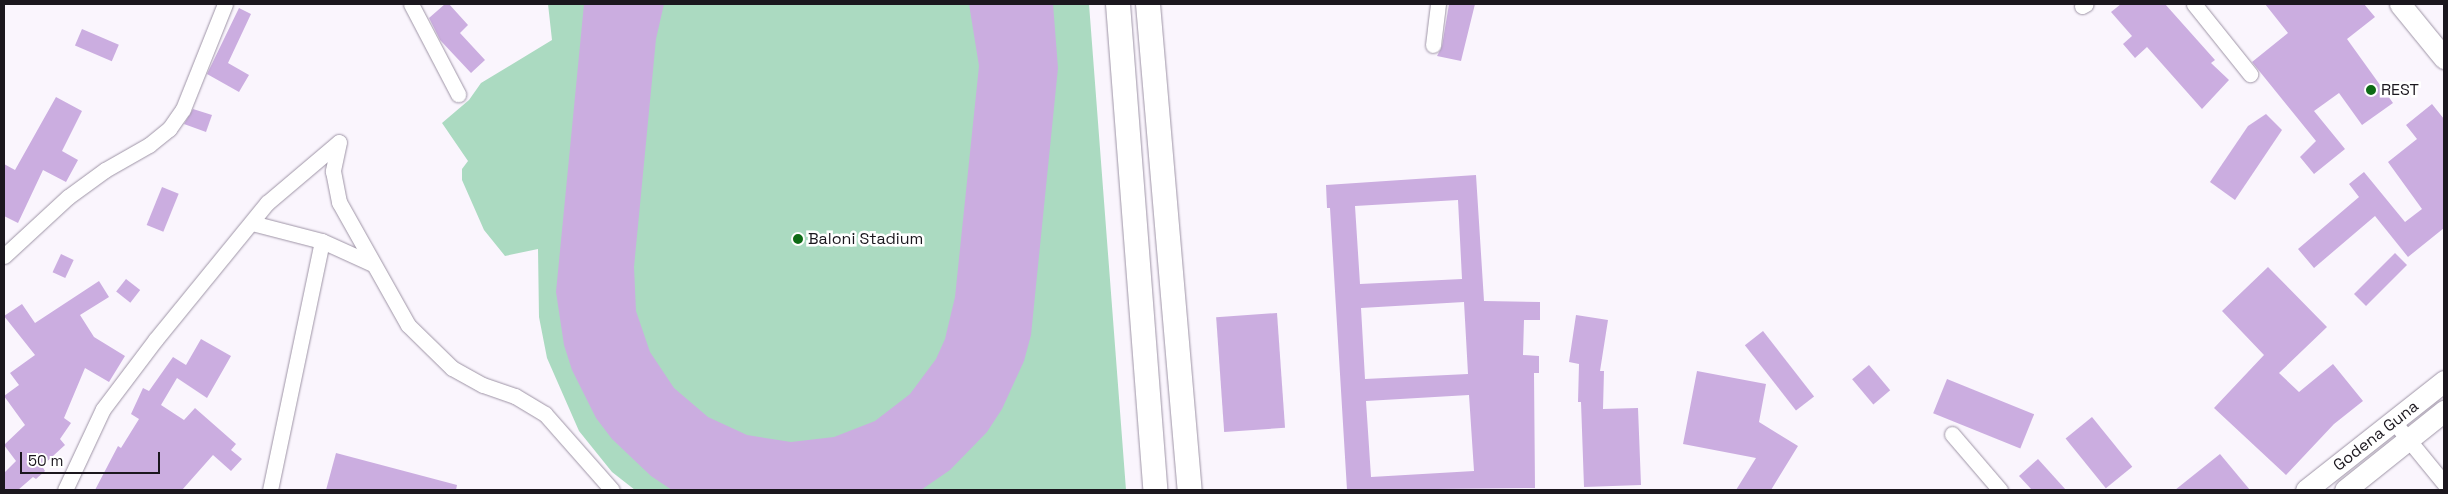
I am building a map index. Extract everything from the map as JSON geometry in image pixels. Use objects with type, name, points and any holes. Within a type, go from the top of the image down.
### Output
[{"type":"main road","points":[[1118,4],[1155,490]]},
{"type":"main road","points":[[1148,4],[1190,490]]},
{"type":"main road","points":[[2400,4],[2441,49]]},
{"type":"main road","name":"Godena Guna","points":[[2306,490],[2394,422],[2444,380]]},
{"type":"main road","name":"Godena Guna","points":[[2345,490],[2410,441],[2444,411]]},
{"type":"street","points":[[4,256],[68,197],[105,170],[149,145],[169,129],[183,108],[225,4]]},
{"type":"street","points":[[412,4],[458,94]]},
{"type":"street","points":[[1434,45],[1438,4]]},
{"type":"street","points":[[2194,4],[2250,74]]},
{"type":"street","points":[[65,490],[103,409],[267,203],[339,142],[333,171],[339,202],[408,325],[424,344],[452,368],[483,385],[515,396],[545,414],[612,490]]},
{"type":"street","points":[[252,223],[322,240],[373,264]]},
{"type":"street","points":[[270,490],[322,240]]},
{"type":"street","points":[[2394,422],[2444,482]]},
{"type":"street","points":[[1952,434],[2000,490]]},
{"type":"green space","name":"Baloni Stadium","points":[[548,4],[1089,4],[1126,490],[635,490],[612,472],[579,431],[547,358],[539,317],[538,249],[505,256],[484,230],[462,180],[462,169],[468,161],[442,123],[469,100],[481,83],[552,40]]},
{"type":"building","points":[[445,4],[449,4],[468,25],[460,33],[485,60],[471,73],[440,40],[429,18]]},
{"type":"building","points":[[584,4],[664,4],[656,39],[634,267],[636,311],[650,352],[674,388],[708,417],[747,435],[791,442],[834,437],[875,421],[910,394],[936,359],[945,339],[955,297],[979,66],[969,4],[1053,4],[1058,68],[1031,335],[1024,361],[1002,409],[987,432],[950,470],[921,490],[672,490],[651,476],[612,439],[596,418],[572,370],[564,345],[556,292]]},
{"type":"building","points":[[1449,4],[1475,4],[1461,61],[1437,56],[1442,46]]},
{"type":"building","points":[[2121,4],[2165,4],[2215,60],[2211,63],[2229,80],[2202,109],[2147,47],[2135,58],[2123,44],[2132,36],[2111,12]]},
{"type":"building","points":[[2265,4],[2364,4],[2375,17],[2347,39],[2393,103],[2362,125],[2339,93],[2314,111],[2345,149],[2314,174],[2300,157],[2316,141],[2252,62],[2288,33]]},
{"type":"building","points":[[239,8],[251,14],[228,63],[249,75],[239,92],[207,74]]},
{"type":"building","points":[[82,29],[119,45],[112,61],[75,46]]},
{"type":"building","points":[[56,97],[82,111],[62,151],[78,160],[66,182],[43,170],[18,223],[4,216],[4,164],[15,170]]},
{"type":"building","points":[[2432,104],[2444,119],[2444,228],[2408,257],[2375,216],[2314,268],[2298,249],[2359,197],[2349,184],[2364,172],[2405,222],[2422,209],[2388,162],[2417,139],[2406,125]]},
{"type":"building","points":[[193,109],[212,115],[206,132],[184,124]]},
{"type":"building","points":[[2266,114],[2282,130],[2235,200],[2210,182],[2248,126]]},
{"type":"building","points":[[1476,175],[1484,301],[1540,302],[1540,320],[1524,320],[1523,355],[1539,356],[1539,373],[1534,373],[1535,488],[1347,490],[1330,208],[1327,208],[1326,185]],"holes":[[[1458,200],[1462,279],[1360,284],[1355,206]],[[1464,302],[1468,374],[1365,379],[1361,308]],[[1469,395],[1474,471],[1371,477],[1366,401]]]},
{"type":"building","points":[[162,187],[179,194],[163,232],[147,225]]},
{"type":"building","points":[[2395,253],[2407,265],[2366,306],[2354,294]]},
{"type":"building","points":[[61,254],[74,260],[65,278],[53,272]]},
{"type":"building","points":[[2268,267],[2327,327],[2279,373],[2299,392],[2333,364],[2363,401],[2334,424],[2286,475],[2214,408],[2264,355],[2222,311]]},
{"type":"building","points":[[126,279],[140,290],[130,303],[116,292]]},
{"type":"building","points":[[99,281],[109,297],[80,315],[94,337],[125,356],[109,382],[85,368],[64,418],[71,423],[60,439],[65,445],[42,466],[45,471],[36,479],[33,477],[18,490],[4,490],[4,473],[16,461],[4,445],[25,425],[4,396],[19,385],[10,373],[35,355],[4,316],[22,304],[35,323]]},
{"type":"building","points":[[1277,313],[1285,428],[1224,432],[1216,317]]},
{"type":"building","points":[[1576,315],[1608,320],[1600,371],[1604,371],[1603,409],[1638,408],[1641,485],[1584,487],[1581,402],[1578,402],[1579,364],[1569,362]]},
{"type":"building","points":[[1763,331],[1814,396],[1796,411],[1745,345]]},
{"type":"building","points":[[201,339],[231,356],[207,398],[177,378],[161,405],[184,420],[195,408],[236,444],[231,450],[242,459],[231,471],[213,455],[182,490],[95,490],[118,446],[121,448],[139,419],[131,414],[143,388],[149,391],[173,357],[186,365]]},
{"type":"building","points":[[1869,365],[1890,390],[1873,404],[1852,379]]},
{"type":"building","points":[[1697,371],[1766,384],[1759,422],[1798,446],[1771,490],[1736,490],[1756,458],[1683,444]]},
{"type":"building","points":[[1947,379],[2034,414],[2020,449],[1933,413]]},
{"type":"building","points":[[2092,417],[2132,467],[2106,488],[2066,438]]},
{"type":"building","points":[[336,453],[457,485],[456,490],[326,490]]},
{"type":"building","points":[[2220,454],[2250,490],[2175,490]]},
{"type":"building","points":[[2038,459],[2066,490],[2032,490],[2019,476]]},
{"type":"place","name":"REST","points":[[2371,90]]},
{"type":"place","name":"Baloni Stadium","points":[[798,239]]}]
